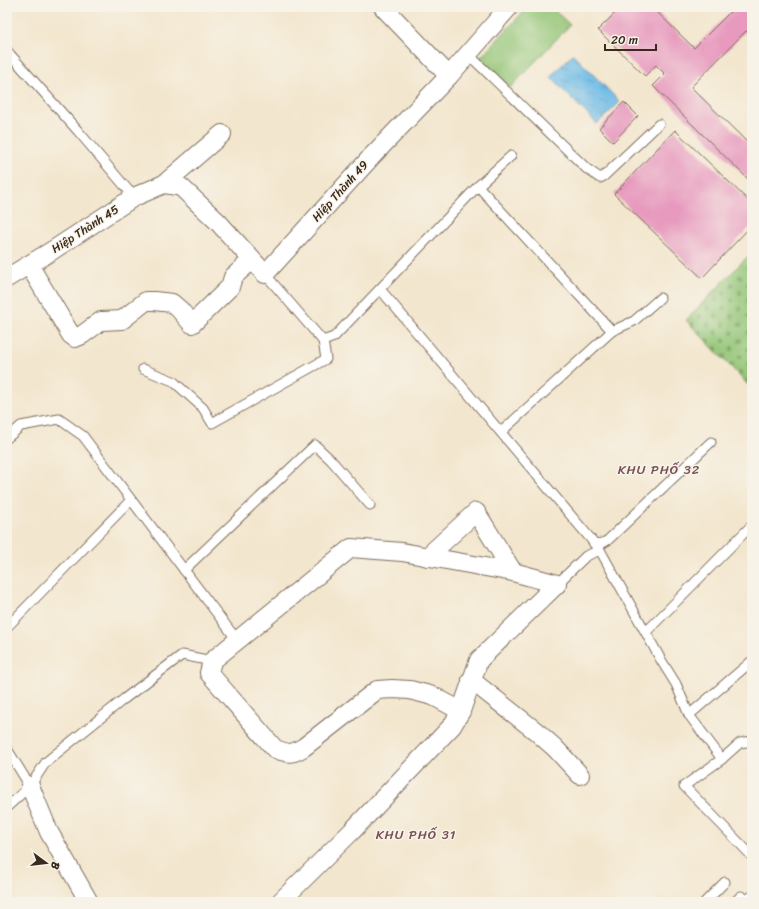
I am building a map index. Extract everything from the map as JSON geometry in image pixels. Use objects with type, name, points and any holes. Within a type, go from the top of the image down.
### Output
[{"type":"street","points":[[383,7],[449,76]]},
{"type":"street","name":"Hiệp Thành 49","points":[[265,274],[373,155],[449,76],[509,7]]},
{"type":"street","name":"Hiệp Thành 45","points":[[7,278],[134,197],[164,184],[222,134]]},
{"type":"street","points":[[164,184],[181,187],[218,222],[265,274]]},
{"type":"street","points":[[29,264],[75,338],[82,335],[101,321],[122,320],[146,302],[154,301],[172,303],[192,324],[230,287],[233,277],[252,260]]},
{"type":"street","points":[[427,557],[476,512],[513,572]]},
{"type":"street","points":[[461,711],[433,696],[410,690],[377,690],[304,747],[295,753],[287,753],[276,749],[208,673],[212,661],[351,548],[402,552],[513,572],[557,584]]},
{"type":"street","points":[[280,902],[352,831],[452,726],[461,711],[479,660],[557,584]]},
{"type":"street","points":[[471,680],[537,732],[555,748],[580,775]]},
{"type":"street","points":[[30,786],[49,832],[89,902]]},
{"type":"lane","points":[[7,51],[134,197]]},
{"type":"lane","points":[[468,54],[587,169],[600,178],[604,176],[659,124]]},
{"type":"lane","points":[[323,341],[334,337],[478,186],[511,156]]},
{"type":"lane","points":[[478,186],[612,331]]},
{"type":"lane","points":[[143,368],[173,381],[203,408],[212,423],[326,359],[323,341],[265,274]]},
{"type":"lane","points":[[380,289],[597,547],[676,684],[689,715],[722,759]]},
{"type":"lane","points":[[501,432],[612,331],[634,321],[660,298]]},
{"type":"lane","points":[[7,438],[21,426],[59,419],[83,436],[237,640]]},
{"type":"lane","points":[[557,584],[586,556],[608,540],[710,442]]},
{"type":"lane","points":[[184,570],[315,445],[331,460],[370,505]]},
{"type":"lane","points":[[7,626],[131,500]]},
{"type":"lane","points":[[646,632],[752,525]]},
{"type":"lane","points":[[7,807],[30,786],[46,762],[124,699],[182,656],[212,661]]},
{"type":"lane","points":[[689,715],[752,661]]},
{"type":"lane","points":[[752,740],[740,743],[722,759],[684,786],[752,856]]},
{"type":"lane","points":[[7,749],[30,786]]},
{"type":"lane","points":[[704,902],[725,882]]},
{"type":"green space","points":[[528,7],[551,7],[570,25],[510,88],[479,59]]},
{"type":"green space","points":[[752,252],[752,389],[686,320]]},
{"type":"water","points":[[573,54],[620,102],[597,124],[550,77]]},
{"type":"building","points":[[611,7],[652,7],[694,48],[735,7],[752,7],[752,37],[746,31],[691,87],[752,147],[752,183],[653,86],[665,74],[656,65],[645,76],[598,30],[616,12]]},
{"type":"building","points":[[624,102],[638,116],[613,142],[599,128]]},
{"type":"building","points":[[675,130],[752,204],[752,225],[702,278],[614,194]]},
{"type":"district","name":"KHU PHỐ 32","points":[[659,469]]},
{"type":"district","name":"KHU PHỐ 31","points":[[416,834]]}]
